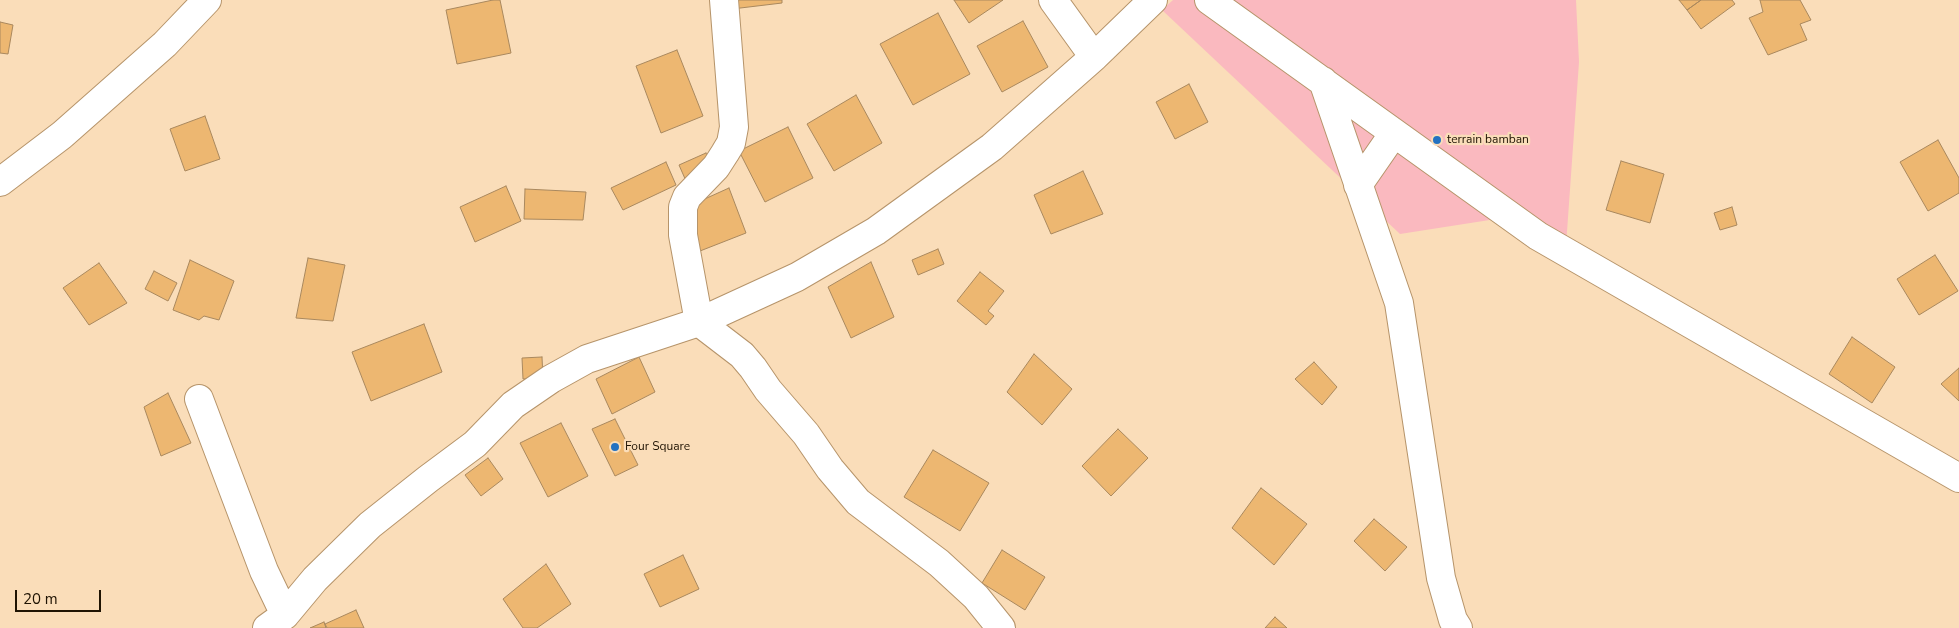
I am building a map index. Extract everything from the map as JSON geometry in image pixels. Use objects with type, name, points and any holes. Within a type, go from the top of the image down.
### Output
[{"type":"street","points":[[0,182],[62,134],[165,44],[207,0]]},
{"type":"street","points":[[724,0],[734,126],[731,142],[716,167],[687,197],[683,207],[683,235],[699,322],[742,355],[754,368],[768,390],[806,434],[830,469],[858,502],[939,563],[976,597],[1001,628]]},
{"type":"street","points":[[1053,0],[1094,57]]},
{"type":"street","points":[[276,622],[315,579],[370,525],[475,444],[513,405],[551,379],[588,359],[699,322],[797,277],[876,231],[992,147],[1094,57],[1153,0]]},
{"type":"street","points":[[1209,0],[1538,236],[1959,478]]},
{"type":"street","points":[[1323,81],[1399,304],[1441,578],[1453,620],[1458,628]]},
{"type":"street","points":[[1358,185],[1394,133]]},
{"type":"street","points":[[199,399],[264,571],[276,622]]},
{"type":"shaded area","name":"terrain bamban","points":[[1173,0],[1576,0],[1579,62],[1565,260],[1496,219],[1400,234],[1162,10]]},
{"type":"building","points":[[500,0],[511,53],[457,64],[446,10]]},
{"type":"building","points":[[731,0],[782,0],[782,3],[732,9]]},
{"type":"building","points":[[954,0],[1003,0],[969,23]]},
{"type":"building","points":[[1679,0],[1701,0],[1687,10]]},
{"type":"building","points":[[1701,0],[1732,0],[1735,4],[1701,29],[1687,10]]},
{"type":"building","points":[[1760,0],[1800,0],[1811,20],[1800,24],[1807,40],[1768,55],[1749,18],[1763,12]]},
{"type":"building","points":[[938,13],[970,74],[913,105],[880,44]]},
{"type":"building","points":[[1023,21],[1048,67],[1002,92],[977,46]]},
{"type":"building","points":[[0,22],[13,25],[8,54],[0,53]]},
{"type":"building","points":[[677,50],[703,116],[661,133],[636,66]]},
{"type":"building","points":[[1189,84],[1208,122],[1175,139],[1156,102]]},
{"type":"building","points":[[856,95],[882,143],[834,171],[807,124]]},
{"type":"building","points":[[205,116],[220,159],[185,171],[170,129]]},
{"type":"building","points":[[788,127],[813,178],[765,202],[739,151]]},
{"type":"building","points":[[1938,140],[1959,178],[1959,193],[1928,211],[1900,162]]},
{"type":"building","points":[[706,153],[714,169],[686,181],[679,165]]},
{"type":"building","points":[[1621,161],[1664,174],[1650,223],[1606,210]]},
{"type":"building","points":[[666,162],[676,185],[623,210],[611,188]]},
{"type":"building","points":[[1083,171],[1103,214],[1051,234],[1034,195]]},
{"type":"building","points":[[506,186],[521,221],[475,242],[460,207]]},
{"type":"building","points":[[729,188],[746,233],[700,251],[687,207]]},
{"type":"building","points":[[525,189],[586,192],[583,220],[524,219]]},
{"type":"building","points":[[1732,207],[1737,225],[1720,230],[1714,213]]},
{"type":"building","points":[[938,249],[944,264],[918,275],[912,260]]},
{"type":"building","points":[[1935,255],[1958,291],[1919,315],[1897,279]]},
{"type":"building","points":[[308,258],[345,265],[333,321],[296,318]]},
{"type":"building","points":[[190,260],[234,281],[219,320],[204,316],[199,320],[173,310]]},
{"type":"building","points":[[871,262],[894,317],[851,338],[828,287]]},
{"type":"building","points":[[99,263],[127,303],[89,325],[63,288]]},
{"type":"building","points":[[154,271],[177,283],[168,301],[145,289]]},
{"type":"building","points":[[980,272],[1004,291],[988,311],[994,316],[986,325],[957,301]]},
{"type":"building","points":[[424,324],[442,372],[371,401],[352,352]]},
{"type":"building","points":[[1852,337],[1895,367],[1872,403],[1829,374]]},
{"type":"building","points":[[1034,354],[1072,389],[1042,425],[1007,392]]},
{"type":"building","points":[[542,357],[543,378],[523,379],[522,358]]},
{"type":"building","points":[[639,357],[655,392],[612,414],[596,379]]},
{"type":"building","points":[[1314,362],[1337,387],[1322,405],[1295,379]]},
{"type":"building","points":[[1959,368],[1959,401],[1941,384]]},
{"type":"building","points":[[168,393],[191,443],[161,456],[144,407]]},
{"type":"building","name":"Four Square","points":[[615,419],[638,465],[615,476],[592,429]]},
{"type":"building","points":[[561,423],[588,476],[548,497],[520,443]]},
{"type":"building","points":[[1118,429],[1148,458],[1111,496],[1082,466]]},
{"type":"building","points":[[933,450],[989,483],[960,531],[904,497]]},
{"type":"building","points":[[488,458],[503,479],[481,496],[465,475]]},
{"type":"building","points":[[1261,488],[1307,524],[1274,565],[1232,528]]},
{"type":"building","points":[[1374,519],[1407,547],[1385,571],[1354,541]]},
{"type":"building","points":[[1002,550],[1045,577],[1025,610],[982,583]]},
{"type":"building","points":[[683,555],[699,589],[660,607],[644,574]]},
{"type":"building","points":[[546,564],[571,604],[537,628],[523,628],[503,599]]},
{"type":"building","points":[[356,610],[364,628],[327,628],[325,624]]},
{"type":"building","points":[[1275,617],[1287,628],[1265,628]]},
{"type":"building","points":[[324,622],[326,628],[310,628]]},
{"type":"place","name":"terrain bamban","points":[[1437,140]]},
{"type":"place","name":"Four Square","points":[[615,447]]}]
